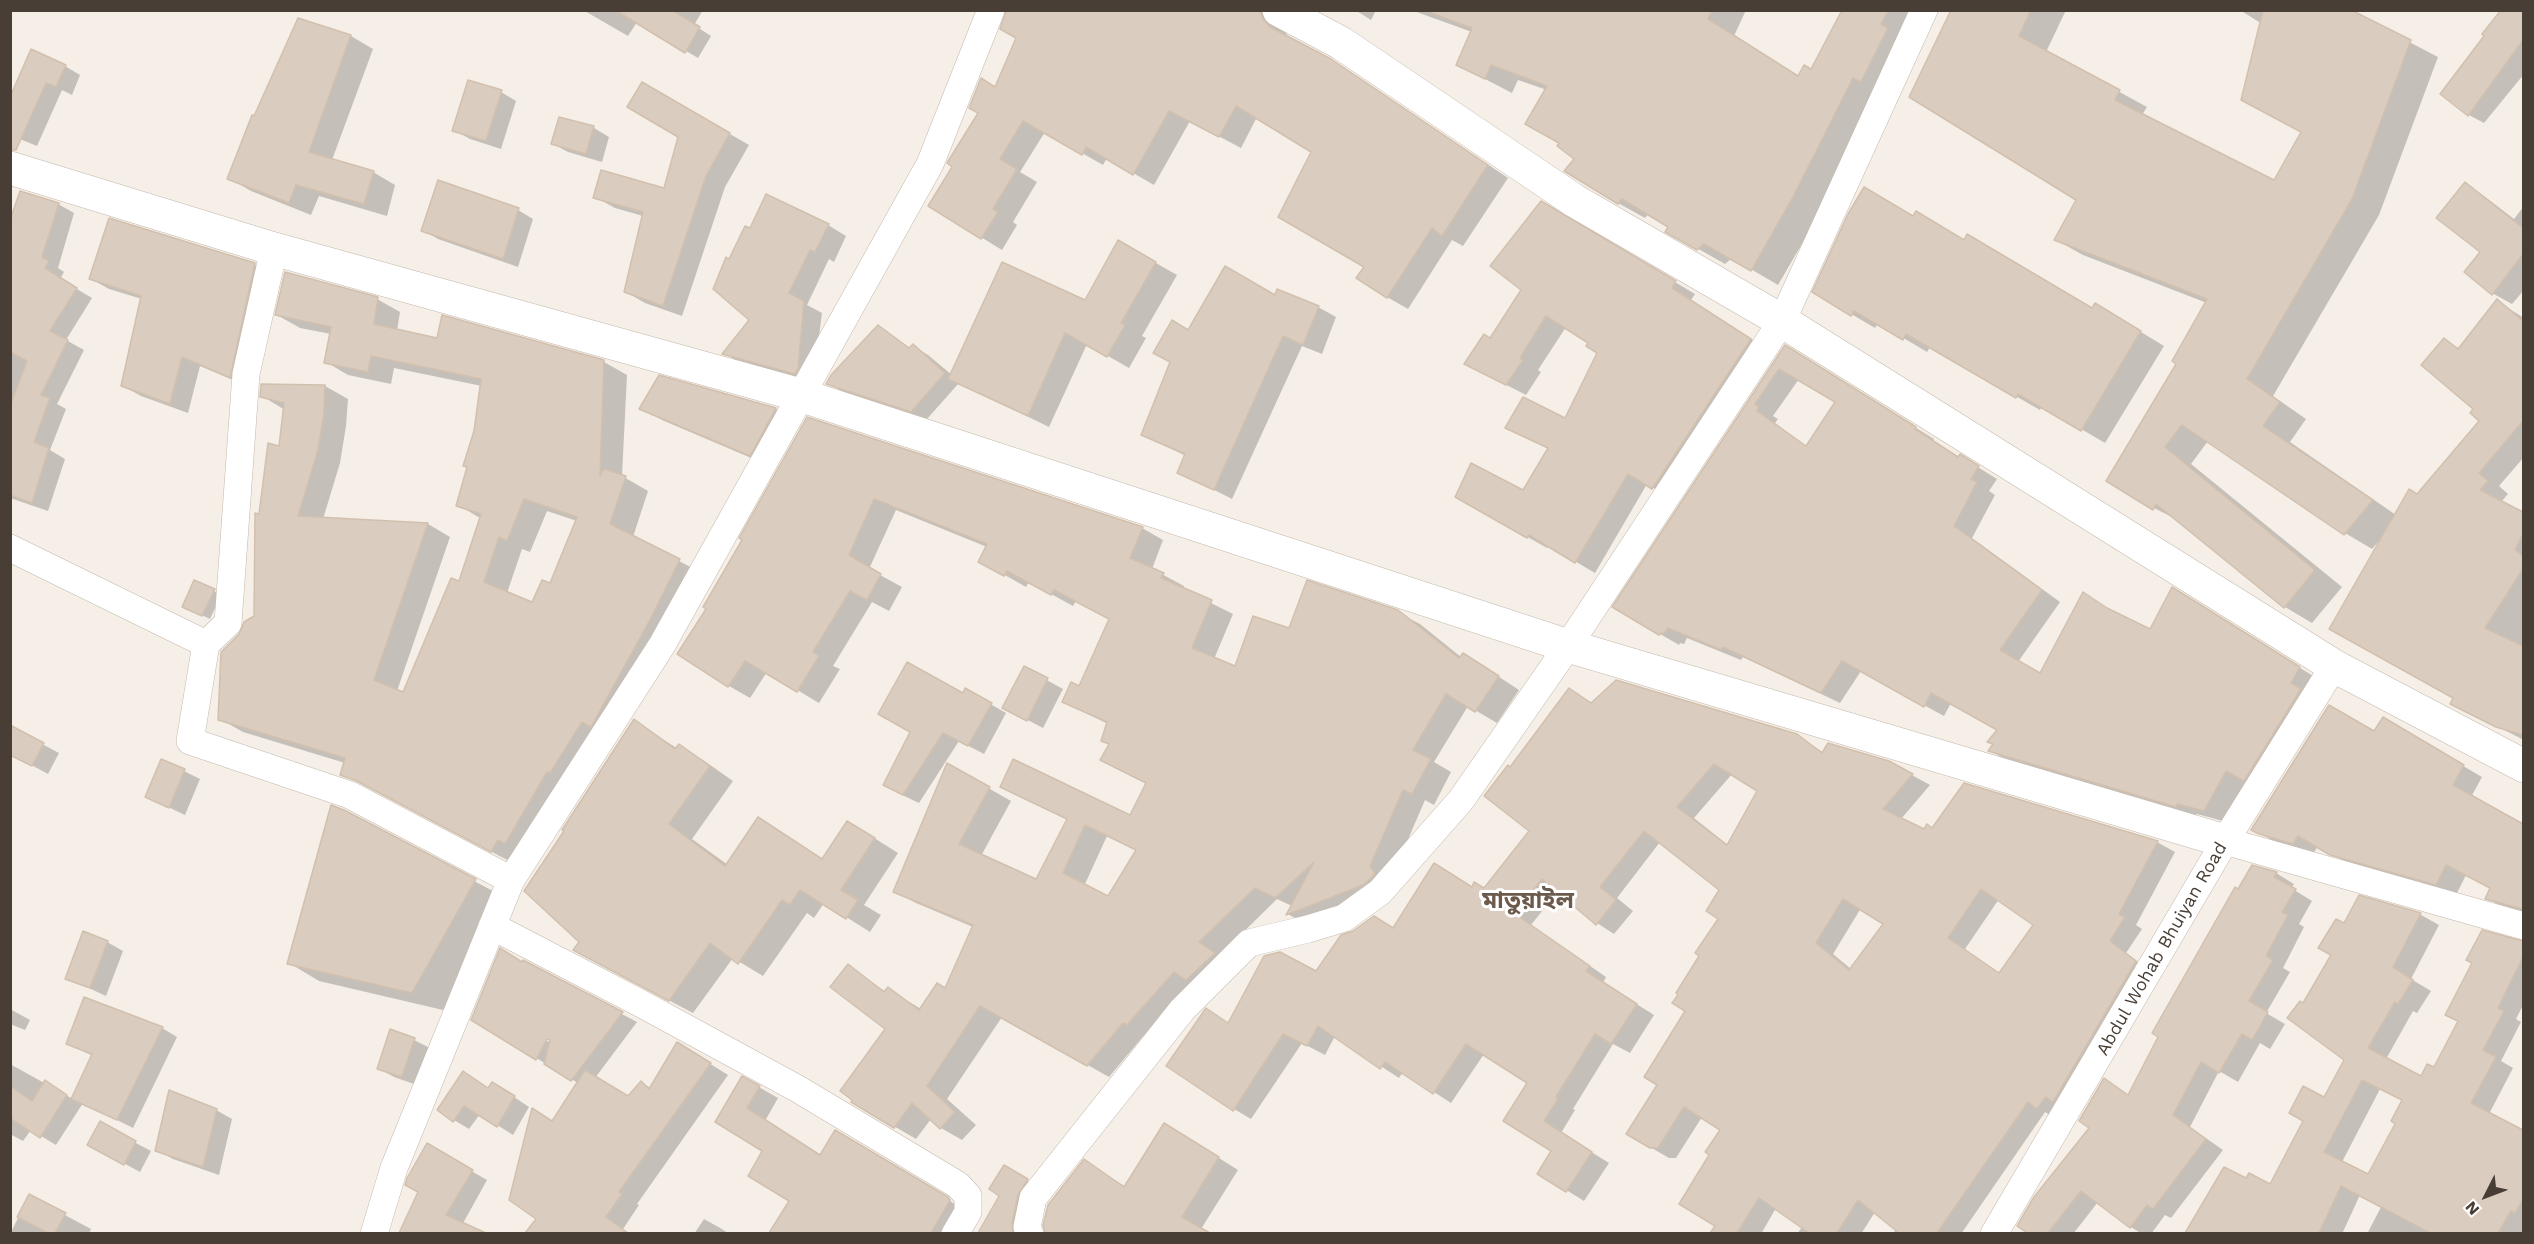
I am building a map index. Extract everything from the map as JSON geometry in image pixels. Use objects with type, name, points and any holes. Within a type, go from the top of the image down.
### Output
[{"type":"street","points":[[374,1233],[394,1168],[511,880],[662,645],[930,164],[991,10]]},
{"type":"street","points":[[1279,10],[1341,43],[1575,201],[1782,321],[2334,666],[2523,766]]},
{"type":"street","points":[[1030,1233],[1027,1227],[1033,1198],[1182,1010],[1249,943],[1344,918],[1380,892],[1461,800],[1568,646],[1782,321],[1924,10]]},
{"type":"street","points":[[10,168],[274,249],[800,395],[1568,646],[2225,842],[2523,926]]},
{"type":"street","points":[[274,249],[246,374],[228,623],[206,644],[190,741],[350,795],[511,880]]},
{"type":"street","points":[[13,554],[206,644]]},
{"type":"street","name":"Abdul Wohab Bhuiyan Road","points":[[1994,1233],[2225,842],[2334,666]]},
{"type":"street","points":[[492,926],[787,1083],[958,1185],[968,1196],[968,1212],[955,1233]]},
{"type":"building","points":[[615,10],[672,10],[700,27],[685,53]]},
{"type":"building","points":[[1006,10],[1260,10],[1263,19],[1270,27],[1331,59],[1488,165],[1442,236],[1432,228],[1387,298],[1356,278],[1364,267],[1278,217],[1311,152],[1236,106],[1219,137],[1169,111],[1133,175],[1086,147],[1082,155],[1023,121],[1000,159],[1017,169],[993,209],[998,212],[981,239],[928,206],[952,167],[947,163],[978,113],[969,108],[981,78],[995,87],[1016,38],[1000,29]]},
{"type":"building","points":[[1432,10],[1712,10],[1708,19],[1798,76],[1804,65],[1811,69],[1842,10],[1889,10],[1881,24],[1888,28],[1861,82],[1853,78],[1794,195],[1751,271],[1704,244],[1697,250],[1665,232],[1668,227],[1622,199],[1618,204],[1564,171],[1574,159],[1557,146],[1559,143],[1525,124],[1547,86],[1491,65],[1485,79],[1456,65],[1472,28],[1431,13]]},
{"type":"building","points":[[1951,10],[2031,10],[2019,36],[2120,90],[2115,100],[2274,180],[2301,132],[2241,100],[2263,10],[2351,10],[2411,40],[2352,199],[2247,379],[2280,402],[2263,426],[2373,500],[2344,535],[2182,425],[2165,447],[2315,570],[2284,608],[2156,504],[2153,510],[2106,481],[2176,364],[2172,361],[2207,299],[2054,240],[2076,200],[1909,97]]},
{"type":"building","points":[[2501,10],[2523,10],[2523,40],[2468,116],[2440,94]]},
{"type":"building","points":[[298,18],[351,35],[309,152],[374,171],[364,204],[296,185],[289,203],[227,179],[252,115],[254,116]]},
{"type":"building","points":[[31,49],[66,65],[56,87],[46,83],[16,150],[10,150],[10,97]]},
{"type":"building","points":[[468,80],[502,90],[486,141],[452,131]]},
{"type":"building","points":[[642,82],[730,133],[706,176],[663,306],[624,292],[643,212],[593,198],[601,170],[664,188],[678,137],[627,107]]},
{"type":"building","points":[[559,117],[594,126],[586,154],[551,144]]},
{"type":"building","points":[[438,180],[519,208],[503,259],[421,231]]},
{"type":"building","points":[[2465,182],[2523,228],[2523,254],[2492,295],[2464,272],[2480,252],[2436,218]]},
{"type":"building","points":[[1864,187],[1913,216],[1916,211],[1964,240],[1967,234],[2092,308],[2095,303],[2141,331],[2081,431],[2018,394],[2016,398],[1906,334],[1903,340],[1854,311],[1851,316],[1812,292],[1848,214]]},
{"type":"building","points":[[20,191],[59,203],[42,257],[49,261],[45,268],[77,288],[50,331],[68,340],[41,395],[50,398],[34,442],[49,448],[32,503],[10,495],[10,406],[27,361],[10,352],[10,220]]},
{"type":"building","points":[[766,194],[829,224],[815,252],[810,250],[789,293],[804,301],[798,369],[795,374],[722,354],[749,320],[713,289],[726,257],[729,259],[745,226],[750,228]]},
{"type":"building","points":[[1541,201],[1676,281],[1672,288],[1751,339],[1652,489],[1628,474],[1575,563],[1529,535],[1527,538],[1455,497],[1471,463],[1523,490],[1548,448],[1505,428],[1523,397],[1565,418],[1597,353],[1586,346],[1588,343],[1546,316],[1520,358],[1523,360],[1506,385],[1464,364],[1484,334],[1490,338],[1521,290],[1490,266]]},
{"type":"building","points":[[109,218],[255,263],[230,378],[182,357],[170,404],[121,386],[141,296],[89,279]]},
{"type":"building","points":[[1118,240],[1156,262],[1121,323],[1125,325],[1107,357],[1065,333],[1028,416],[948,379],[1002,262],[1085,300]]},
{"type":"building","points":[[1225,266],[1275,295],[1277,289],[1319,306],[1303,345],[1283,336],[1214,490],[1177,473],[1185,454],[1141,435],[1170,362],[1153,353],[1172,320],[1188,330]]},
{"type":"building","points":[[285,272],[378,297],[374,324],[437,338],[442,315],[604,360],[600,476],[604,469],[626,476],[610,524],[680,559],[652,616],[591,727],[582,722],[550,773],[547,772],[505,844],[498,840],[491,852],[357,781],[340,775],[345,758],[218,720],[221,652],[239,634],[244,622],[254,616],[255,513],[259,514],[268,443],[279,446],[284,403],[260,397],[261,384],[325,385],[324,413],[318,450],[298,516],[428,523],[374,680],[403,692],[451,578],[459,581],[481,514],[456,506],[467,467],[463,466],[474,431],[481,379],[371,356],[368,372],[324,363],[331,327],[275,315]],"holes":[[[524,499],[577,517],[550,583],[542,580],[532,602],[484,582],[499,537],[507,541]]]},
{"type":"building","points":[[2497,299],[2523,321],[2523,421],[2479,473],[2488,481],[2480,490],[2523,512],[2523,534],[2515,550],[2523,556],[2523,569],[2485,628],[2523,646],[2523,735],[2496,727],[2450,704],[2453,698],[2329,629],[2409,489],[2417,494],[2479,421],[2470,413],[2473,409],[2421,365],[2444,338],[2458,349]]},
{"type":"building","points":[[878,325],[909,348],[913,344],[945,373],[911,412],[826,384],[831,375]]},
{"type":"building","points":[[1785,345],[1916,427],[1915,429],[1958,457],[1960,454],[1979,466],[1971,479],[1977,482],[1954,526],[2042,590],[2000,650],[2040,673],[2083,592],[2107,608],[2150,629],[2172,587],[2300,667],[2291,683],[2301,689],[2244,781],[2226,771],[2204,811],[2177,804],[2176,807],[1988,751],[1993,744],[1987,742],[1997,730],[1931,693],[1924,707],[1842,661],[1821,693],[1723,647],[1721,650],[1668,628],[1664,634],[1659,635],[1612,607]],"holes":[[[1779,369],[1835,402],[1806,446],[1757,411],[1759,407],[1755,404]]]},
{"type":"building","points":[[659,375],[776,408],[750,456],[639,409]]},
{"type":"building","points":[[807,417],[1143,527],[1130,558],[1164,573],[1161,578],[1212,600],[1192,648],[1235,666],[1253,616],[1289,628],[1307,580],[1398,610],[1459,658],[1463,653],[1499,676],[1475,712],[1446,694],[1413,750],[1431,759],[1412,794],[1403,790],[1370,866],[1375,874],[1363,885],[1286,915],[1314,862],[1275,898],[1255,888],[1199,942],[1215,953],[1186,980],[1174,972],[1127,1025],[1123,1023],[1087,1066],[980,1006],[927,1086],[955,1112],[940,1129],[912,1103],[894,1128],[851,1102],[852,1100],[840,1091],[885,1029],[830,987],[848,964],[884,992],[888,987],[919,1010],[937,983],[945,988],[973,925],[893,892],[947,763],[990,787],[959,844],[1036,879],[1067,819],[1000,787],[1013,759],[1130,815],[1146,783],[1100,760],[1109,744],[1101,741],[1107,722],[1062,702],[1071,682],[1079,686],[1109,619],[1054,590],[1051,595],[1007,571],[1004,576],[978,562],[987,544],[874,499],[849,555],[881,574],[867,600],[850,591],[813,652],[819,656],[797,692],[745,661],[728,687],[677,654],[706,609],[703,607],[742,540],[739,538]],"holes":[[[1085,825],[1136,850],[1108,896],[1063,873]]]},
{"type":"building","points":[[194,580],[215,589],[202,616],[182,607]]},
{"type":"building","points":[[907,662],[963,693],[965,688],[992,703],[968,746],[943,733],[903,795],[883,785],[910,732],[878,714]]},
{"type":"building","points":[[1024,666],[1048,678],[1027,721],[1002,708]]},
{"type":"building","points":[[1616,680],[1797,734],[1822,753],[1828,743],[1889,761],[1913,774],[1883,809],[1924,829],[1927,824],[1932,828],[1964,783],[2158,841],[2119,914],[2125,917],[2110,941],[2136,961],[2053,1102],[2046,1097],[2037,1109],[2028,1102],[1937,1233],[1899,1233],[1858,1200],[1837,1233],[1809,1233],[1759,1198],[1737,1233],[1710,1233],[1715,1226],[1679,1204],[1709,1155],[1705,1152],[1720,1130],[1684,1107],[1658,1148],[1650,1148],[1626,1134],[1657,1085],[1644,1077],[1685,1011],[1672,1003],[1678,995],[1676,993],[1699,956],[1695,953],[1718,919],[1706,911],[1719,890],[1644,831],[1600,887],[1616,900],[1596,925],[1542,879],[1515,914],[1590,966],[1586,971],[1637,1004],[1611,1044],[1595,1034],[1544,1121],[1592,1152],[1566,1192],[1537,1174],[1551,1151],[1503,1121],[1527,1083],[1466,1044],[1433,1094],[1385,1062],[1380,1069],[1318,1026],[1307,1046],[1283,1034],[1233,1111],[1166,1066],[1206,1008],[1228,1023],[1264,956],[1280,952],[1316,971],[1341,935],[1353,931],[1374,916],[1393,928],[1434,863],[1472,887],[1474,882],[1484,888],[1529,831],[1484,796],[1508,765],[1510,767],[1569,688],[1591,703]],"holes":[[[1714,764],[1757,791],[1727,845],[1677,807]],[[1981,889],[2033,925],[1999,973],[1948,938]],[[1843,899],[1883,924],[1849,970],[1816,943]]]},
{"type":"building","points":[[2329,705],[2374,731],[2383,717],[2464,765],[2453,785],[2523,824],[2523,909],[2485,899],[2490,888],[2446,865],[2436,885],[2330,855],[2298,836],[2293,844],[2251,830]]},
{"type":"building","points":[[634,719],[675,749],[679,744],[710,766],[669,824],[725,866],[758,817],[822,859],[847,821],[875,838],[841,890],[858,900],[846,919],[800,890],[790,905],[782,900],[738,964],[710,943],[669,1001],[573,950],[579,942],[524,891]]},
{"type":"building","points":[[10,725],[44,743],[32,766],[10,755]]},
{"type":"building","points":[[161,759],[185,769],[169,808],[145,797]]},
{"type":"building","points":[[331,805],[476,879],[412,993],[287,964]]},
{"type":"building","points":[[2252,865],[2277,872],[2274,877],[2296,889],[2282,912],[2288,915],[2266,956],[2273,960],[2249,1001],[2268,1012],[2252,1040],[2242,1034],[2219,1073],[2201,1062],[2173,1115],[2206,1139],[2153,1209],[2147,1205],[2130,1228],[2081,1191],[2048,1233],[2027,1233],[2017,1226],[2034,1197],[2089,1128],[2079,1121],[2104,1078],[2128,1095],[2158,1037],[2152,1033],[2235,887],[2238,889]]},
{"type":"building","points":[[2359,895],[2421,913],[2393,967],[2413,980],[2398,1004],[2395,1002],[2368,1048],[2421,1076],[2427,1064],[2434,1067],[2458,1021],[2445,1015],[2472,963],[2466,960],[2482,930],[2523,941],[2523,957],[2498,1008],[2504,1011],[2483,1050],[2496,1057],[2471,1103],[2523,1130],[2523,1199],[2515,1213],[2511,1211],[2498,1233],[2430,1233],[2341,1186],[2319,1233],[2185,1233],[2224,1167],[2246,1178],[2249,1173],[2270,1184],[2303,1121],[2289,1113],[2303,1086],[2324,1097],[2344,1060],[2287,1018],[2300,1001],[2303,1003],[2331,955],[2318,948],[2336,919],[2344,923]],"holes":[[[2362,1080],[2402,1100],[2391,1121],[2395,1124],[2368,1174],[2324,1152]]]},
{"type":"building","points":[[83,931],[108,941],[90,988],[65,979]]},
{"type":"building","points":[[500,948],[522,962],[523,960],[623,1012],[571,1081],[544,1064],[550,1040],[547,1039],[536,1060],[471,1020]]},
{"type":"building","points":[[84,997],[163,1027],[117,1120],[71,1099],[92,1054],[66,1044]]},
{"type":"building","points":[[390,1029],[415,1038],[402,1077],[377,1069]]},
{"type":"building","points":[[677,1042],[711,1063],[619,1192],[622,1194],[606,1217],[628,1233],[525,1233],[536,1219],[509,1200],[532,1108],[552,1121],[585,1070],[628,1096],[641,1081],[649,1089]]},
{"type":"building","points":[[463,1071],[488,1088],[492,1082],[515,1096],[497,1127],[464,1106],[453,1122],[437,1110]]},
{"type":"building","points":[[742,1076],[760,1086],[747,1108],[820,1155],[835,1130],[948,1197],[950,1200],[931,1233],[769,1233],[789,1201],[748,1176],[762,1151],[715,1122]]},
{"type":"building","points":[[45,1080],[67,1095],[40,1138],[10,1118],[10,1086],[32,1101]]},
{"type":"building","points":[[169,1090],[217,1109],[203,1167],[155,1151]]},
{"type":"building","points":[[100,1121],[136,1141],[124,1165],[87,1145]]},
{"type":"building","points":[[1164,1123],[1219,1157],[1182,1217],[1210,1233],[1045,1233],[1043,1225],[1048,1205],[1084,1159],[1124,1187]]},
{"type":"building","points":[[427,1143],[473,1170],[446,1215],[486,1233],[399,1233],[418,1192],[405,1185],[407,1178]]},
{"type":"building","points":[[1004,1165],[1028,1179],[1018,1195],[1012,1224],[1013,1233],[978,1233],[999,1196],[989,1189]]},
{"type":"building","points":[[29,1194],[66,1213],[55,1233],[48,1233],[17,1217]]},
{"type":"district","name":"মাতুয়াইল","points":[[1528,901]]}]
